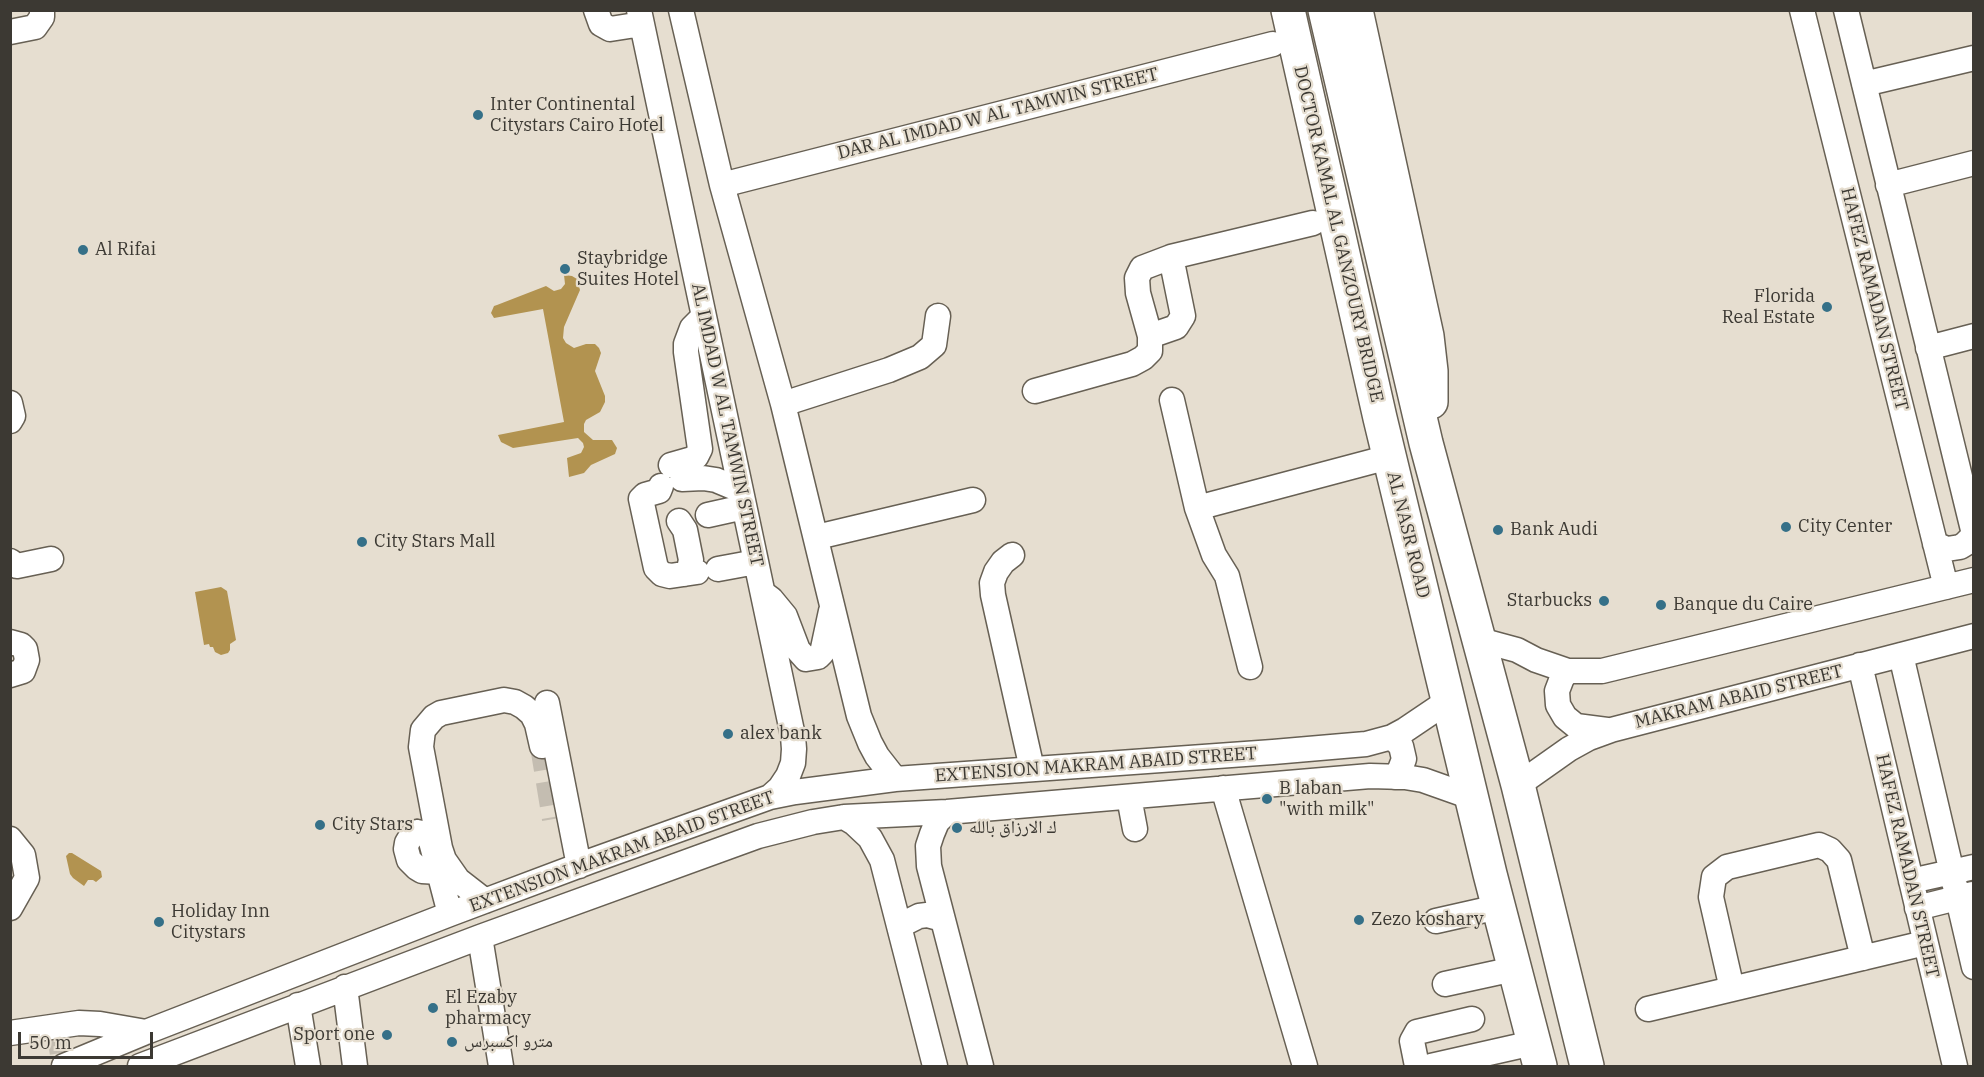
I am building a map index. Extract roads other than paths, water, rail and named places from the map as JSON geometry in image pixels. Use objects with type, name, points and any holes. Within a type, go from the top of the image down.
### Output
[{"type":"highway","name":"AL NASR ROAD","points":[[1265,10],[1348,379],[1371,434],[1389,457],[1536,1055]]},
{"type":"highway","name":"DOCTOR KAMAL AL GANZOURY BRIDGE","points":[[1288,10],[1389,457]]},
{"type":"highway","name":"DOCTOR KAMAL AL GANZOURY BRIDGE","points":[[1325,10],[1426,443]]},
{"type":"highway","points":[[1356,10],[1427,336],[1431,371],[1431,407],[1426,443],[1518,785],[1587,1066]]},
{"type":"street","points":[[10,32],[35,27],[42,17],[42,10]]},
{"type":"street","points":[[596,10],[602,24],[610,29],[640,17]]},
{"type":"street","points":[[681,10],[730,183],[859,716],[877,756],[896,779]]},
{"type":"street","points":[[697,10],[730,183]]},
{"type":"street","name":"HAFEZ RAMADAN STREET","points":[[1802,10],[1946,587]]},
{"type":"street","points":[[1846,10],[1974,534],[1960,547],[1947,549],[1935,544]]},
{"type":"street","name":"AL IMDAD W AL TAMWIN STREET","points":[[640,17],[794,749],[793,763],[788,776],[770,797]]},
{"type":"street","name":"DAR AL IMDAD W AL TAMWIN STREET","points":[[730,183],[1273,44]]},
{"type":"street","points":[[1864,84],[1974,58]]},
{"type":"street","points":[[1888,184],[1974,163]]},
{"type":"street","points":[[1035,391],[1132,364],[1150,351],[1150,336],[1138,293],[1137,278],[1142,268],[1172,257],[1313,223]]},
{"type":"street","points":[[1150,336],[1176,327],[1183,316],[1172,257]]},
{"type":"street","points":[[783,404],[889,370],[920,357],[934,345],[938,316]]},
{"type":"street","points":[[704,317],[692,328],[686,344],[699,453],[658,491],[645,495],[641,499],[655,564],[659,571],[670,576],[756,562]]},
{"type":"street","points":[[1928,348],[1974,336]]},
{"type":"street","points":[[1172,400],[1197,508],[1215,555],[1227,576],[1251,667]]},
{"type":"street","points":[[10,403],[12,416],[10,421]]},
{"type":"street","points":[[1197,508],[1389,457]]},
{"type":"street","points":[[671,477],[716,480],[742,498]]},
{"type":"street","points":[[649,534],[662,525],[691,518],[742,498]]},
{"type":"street","points":[[816,537],[974,500]]},
{"type":"street","points":[[691,518],[685,530],[690,560],[689,569],[700,572]]},
{"type":"street","points":[[1012,555],[996,572],[992,583],[993,595],[1032,770]]},
{"type":"street","points":[[10,561],[17,566],[51,560]]},
{"type":"street","points":[[1480,640],[1517,650],[1536,660],[1568,671],[1602,671],[1974,580]]},
{"type":"street","points":[[763,593],[785,616],[798,650],[806,659],[818,657],[822,653],[833,602]]},
{"type":"street","name":"MAKRAM ABAID STREET","points":[[1518,785],[1569,749],[1611,730],[1974,636]]},
{"type":"street","points":[[10,642],[21,645],[25,649],[27,660],[23,670],[10,675]]},
{"type":"street","points":[[10,654],[13,663],[10,670]]},
{"type":"street","points":[[1901,655],[1962,869],[1974,967]]},
{"type":"street","name":"HAFEZ RAMADAN STREET","points":[[1860,665],[1955,1066]]},
{"type":"street","points":[[1568,671],[1562,678],[1557,691],[1558,705],[1565,717],[1576,726],[1611,730]]},
{"type":"street","points":[[485,901],[458,880],[444,860],[421,747],[423,730],[427,722],[441,713],[504,700],[514,702],[532,714],[542,746]]},
{"type":"street","name":"EXTENSION MAKRAM ABAID STREET","points":[[64,1066],[450,914],[770,797],[896,779],[1273,753],[1366,744],[1392,737],[1418,723],[1448,701]]},
{"type":"street","points":[[553,702],[585,863]]},
{"type":"street","points":[[1392,737],[1401,746],[1404,759],[1399,772],[1394,777]]},
{"type":"street","name":"EXTENSION MAKRAM ABAID STREET","points":[[140,1066],[345,987],[758,836],[813,822],[844,817],[946,812],[1370,776],[1430,782],[1471,797]]},
{"type":"street","points":[[1223,788],[1305,1066]]},
{"type":"street","points":[[1129,797],[1136,829]]},
{"type":"street","points":[[946,812],[937,822],[932,834],[928,866],[981,1066]]},
{"type":"street","points":[[844,817],[862,830],[877,848],[882,860],[935,1066]]},
{"type":"street","points":[[554,819],[560,849],[556,874]]},
{"type":"street","points":[[10,839],[23,855],[27,878],[11,905]]},
{"type":"street","points":[[1732,989],[1711,897],[1714,877],[1726,867],[1784,853],[1819,845],[1830,850],[1839,860],[1863,958]]},
{"type":"street","points":[[1911,881],[1962,869]]},
{"type":"street","points":[[439,872],[450,914]]},
{"type":"street","points":[[1917,908],[1965,896]]},
{"type":"street","points":[[1436,921],[1498,907]]},
{"type":"street","points":[[900,929],[905,923],[919,916],[927,915],[942,919]]},
{"type":"street","points":[[480,937],[501,1066]]},
{"type":"street","points":[[1648,1009],[1925,943]]},
{"type":"street","points":[[1445,984],[1514,969]]},
{"type":"street","points":[[345,987],[356,1066]]},
{"type":"street","points":[[298,1005],[308,1066]]},
{"type":"street","points":[[1417,1066],[1412,1041],[1417,1032],[1472,1019]]},
{"type":"street","points":[[10,1033],[79,1023],[146,1032]]},
{"type":"street","points":[[10,1049],[88,1037],[121,1043]]},
{"type":"street","points":[[1431,1066],[1536,1055]]},
{"type":"tunnel","points":[[542,746],[554,819]]},
{"type":"tunnel","points":[[48,1043],[67,1040]]},
{"type":"place","name":"Inter Continental Citystars Cairo Hotel","points":[[478,115]]},
{"type":"place","name":"Al Rifai","points":[[83,250]]},
{"type":"place","name":"Staybridge Suites Hotel","points":[[565,269]]},
{"type":"place","name":"Florida Real Estate","points":[[1827,307]]},
{"type":"place","name":"City Center","points":[[1786,527]]},
{"type":"place","name":"Bank Audi","points":[[1498,530]]},
{"type":"place","name":"City Stars Mall","points":[[362,542]]},
{"type":"place","name":"Starbucks","points":[[1604,601]]},
{"type":"place","name":"Banque du Caire","points":[[1661,605]]},
{"type":"place","name":"alex bank","points":[[728,734]]},
{"type":"place","name":"B laban \"with milk\"","points":[[1267,799]]},
{"type":"place","name":"City Stars","points":[[320,825]]},
{"type":"place","name":"ك الارزاق بالله","points":[[957,828]]},
{"type":"place","name":"Zezo koshary","points":[[1359,920]]},
{"type":"place","name":"Holiday Inn Citystars","points":[[159,922]]},
{"type":"place","name":"El Ezaby pharmacy","points":[[433,1008]]},
{"type":"place","name":"Sport one","points":[[387,1035]]},
{"type":"place","name":"مترو اكسبرس","points":[[452,1042]]}]
